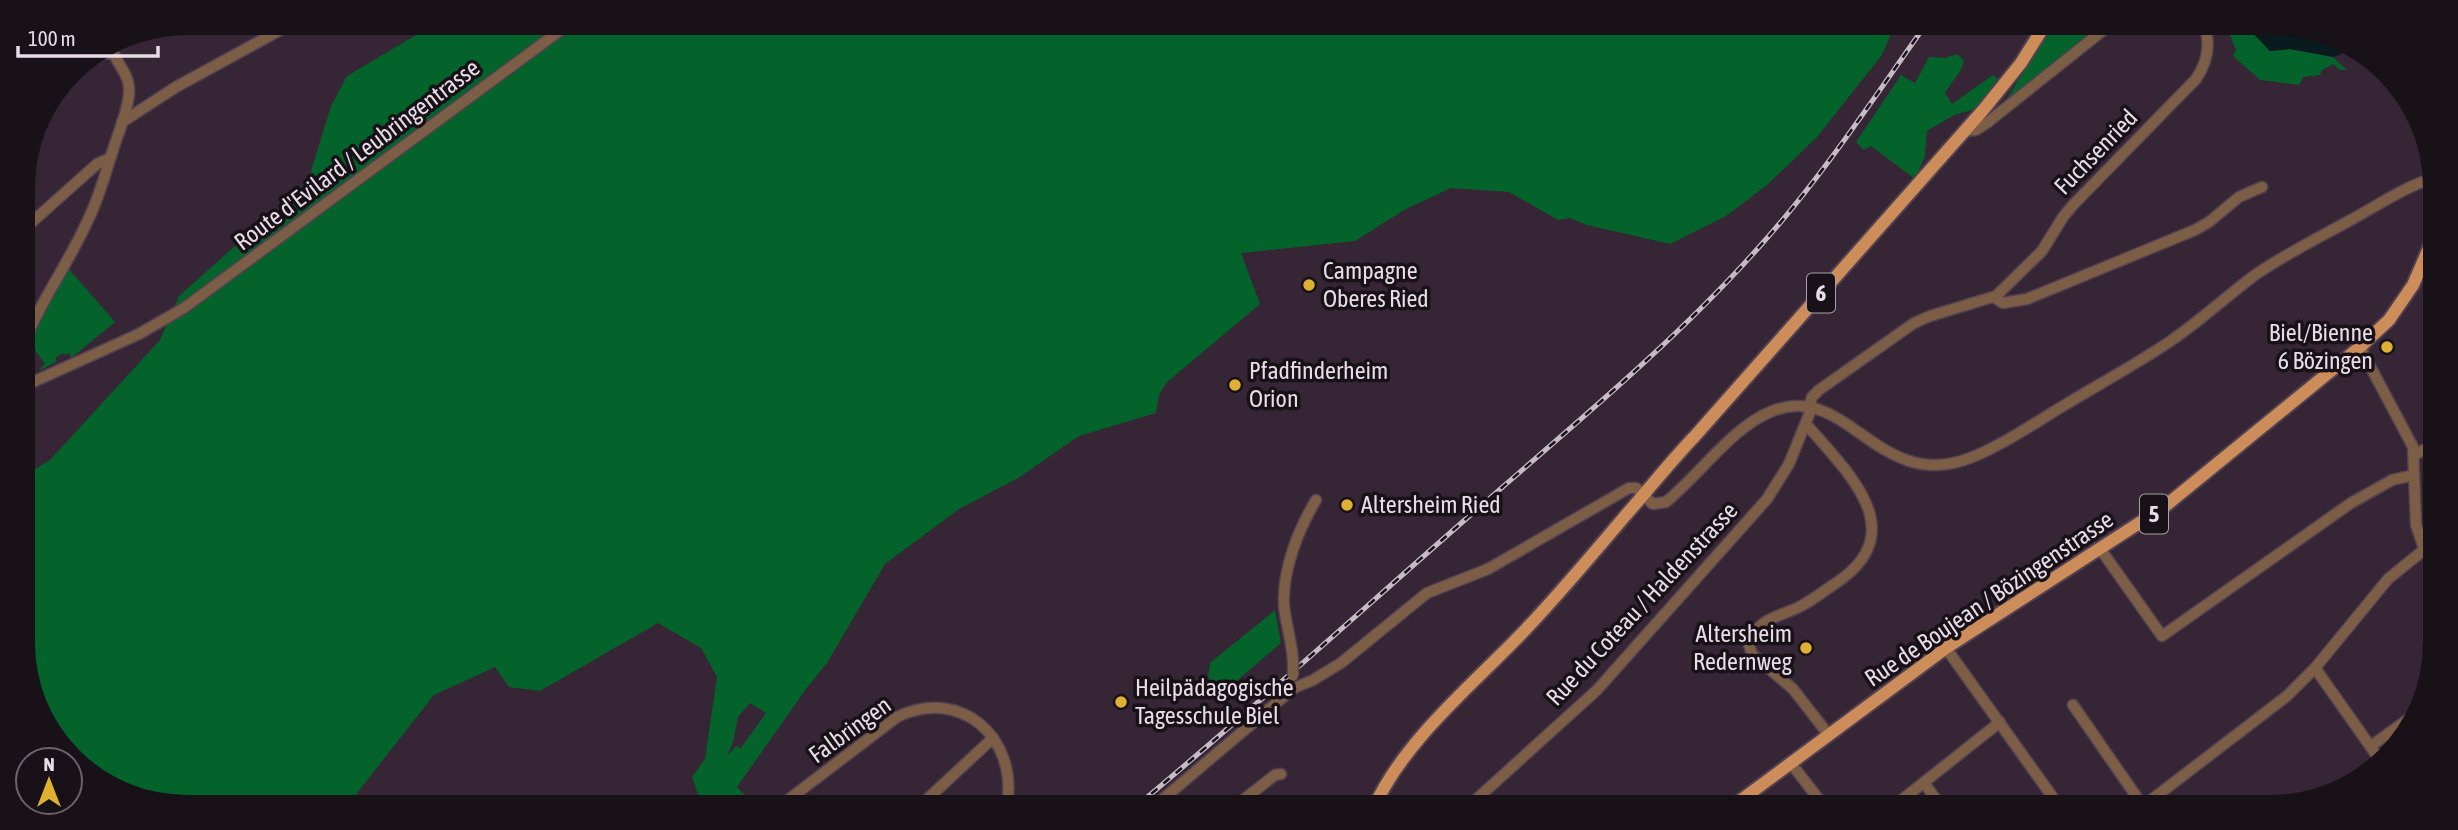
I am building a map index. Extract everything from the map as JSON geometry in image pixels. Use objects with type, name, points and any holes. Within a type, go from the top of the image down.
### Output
[{"type":"main road","name":"6","points":[[1381,795],[1409,751],[1527,627],[1964,131],[2006,83],[2038,35]]},
{"type":"main road","name":"Rue de Boujean / Bözingenstrasse","points":[[1747,795],[1946,648],[2101,550],[2180,495],[2389,320],[2406,298],[2423,261]]},
{"type":"street","points":[[122,122],[176,87],[271,35]]},
{"type":"street","name":"Route d'Evilard / Leubringentrasse","points":[[35,381],[148,329],[204,294],[554,35]]},
{"type":"street","points":[[1964,131],[1976,130],[1988,122],[2097,35]]},
{"type":"street","name":"Fuchsenried","points":[[1994,297],[2042,251],[2063,216],[2073,205],[2196,79],[2208,52],[2206,35]]},
{"type":"street","points":[[35,318],[88,221],[102,188],[122,122],[130,93],[127,76],[115,54]]},
{"type":"street","points":[[35,219],[97,164],[110,158]]},
{"type":"street","points":[[1168,795],[1294,688],[1341,663],[1436,587],[1488,569],[1629,488],[1636,488],[1653,504],[1666,502],[1757,419],[1780,408],[1810,407],[1837,417],[1880,449],[1906,461],[1933,465],[1967,459],[2014,436],[2170,341],[2277,261],[2423,184]]},
{"type":"street","points":[[1810,407],[1812,397],[1819,390],[1914,323],[1994,297],[2003,303],[2027,299],[2195,230],[2239,197],[2262,187]]},
{"type":"street","points":[[2360,347],[2410,441],[2414,455],[2416,525],[2423,542]]},
{"type":"street","name":"Rue du Coteau / Haldenstrasse","points":[[1481,795],[1597,690],[1767,499],[1789,464],[1806,424],[1810,407]]},
{"type":"street","points":[[1806,424],[1853,479],[1865,501],[1872,540],[1867,553],[1852,573],[1803,605],[1766,620],[1754,633],[1749,645],[1752,654],[1793,689],[1828,734]]},
{"type":"street","points":[[2414,455],[2423,450]]},
{"type":"street","points":[[2101,550],[2162,636],[2351,503],[2392,480],[2414,475]]},
{"type":"street","points":[[1294,688],[1293,660],[1285,616],[1285,589],[1303,524],[1316,500]]},
{"type":"street","points":[[2157,795],[2270,709],[2315,668],[2388,579],[2423,557]]},
{"type":"street","points":[[1946,648],[2051,795]]},
{"type":"street","points":[[2315,668],[2375,753]]},
{"type":"street","points":[[2073,705],[2134,795]]},
{"type":"street","name":"Falbringen","points":[[796,795],[891,721],[911,711],[939,708],[958,711],[976,721],[993,738],[1002,752],[1007,768],[1008,795]]},
{"type":"street","points":[[1908,795],[2000,722]]},
{"type":"street","points":[[2371,746],[2397,727]]},
{"type":"street","points":[[931,795],[993,738]]},
{"type":"street","points":[[1790,762],[1816,795]]},
{"type":"street","points":[[1249,795],[1275,775],[1281,774]]},
{"type":"street","points":[[1924,782],[1933,795]]},
{"type":"green space","points":[[416,35],[1891,35],[1882,55],[1817,137],[1767,185],[1726,216],[1670,244],[1587,225],[1570,218],[1558,220],[1509,192],[1451,188],[1404,210],[1355,241],[1241,253],[1260,304],[1166,383],[1159,395],[1156,413],[1079,436],[1018,478],[959,509],[885,564],[827,663],[737,787],[744,795],[698,795],[692,777],[705,759],[717,677],[701,648],[658,623],[540,691],[509,687],[495,667],[434,695],[355,795],[187,795],[148,790],[111,775],[94,764],[84,754],[84,746],[76,746],[66,736],[43,692],[36,663],[35,643],[35,469],[50,460],[160,340],[179,296],[308,181],[331,106],[347,76]],"holes":[[[750,703],[766,713],[741,748],[736,746],[727,756],[738,717]]]},
{"type":"green space","points":[[2046,35],[2094,35],[2046,69],[2002,107]]},
{"type":"green space","points":[[2230,35],[2255,35],[2270,51],[2290,49],[2333,57],[2347,70],[2340,70],[2333,64],[2322,70],[2320,75],[2303,77],[2299,85],[2260,80],[2233,56],[2236,50]]},
{"type":"green space","points":[[1957,54],[1964,61],[1963,65],[1945,93],[1952,104],[1993,75],[1998,79],[1976,109],[1954,115],[1927,131],[1925,156],[1915,179],[1871,146],[1864,150],[1856,142],[1901,75],[1915,83],[1929,57],[1945,58]]},
{"type":"green space","points":[[68,268],[115,322],[71,358],[69,353],[63,353],[55,358],[57,361],[41,370],[45,364],[35,350],[35,327],[42,310]]},
{"type":"green space","points":[[1275,610],[1281,643],[1219,696],[1208,677],[1210,663]]},
{"type":"shaded area","points":[[2255,35],[2291,36],[2310,40],[2343,53],[2333,57],[2290,49],[2270,51]]},
{"type":"railway","points":[[1149,795],[1585,415],[1693,316],[1760,246],[1804,194],[1918,35]]},
{"type":"place","name":"Campagne Oberes Ried","points":[[1309,285]]},
{"type":"place","name":"Biel/Bienne 6 Bözingen","points":[[2387,347]]},
{"type":"place","name":"Pfadfinderheim Orion","points":[[1235,385]]},
{"type":"place","name":"Altersheim Ried","points":[[1347,505]]},
{"type":"place","name":"Altersheim Redernweg","points":[[1806,648]]},
{"type":"place","name":"Heilpädagogische Tagesschule Biel","points":[[1121,702]]}]
